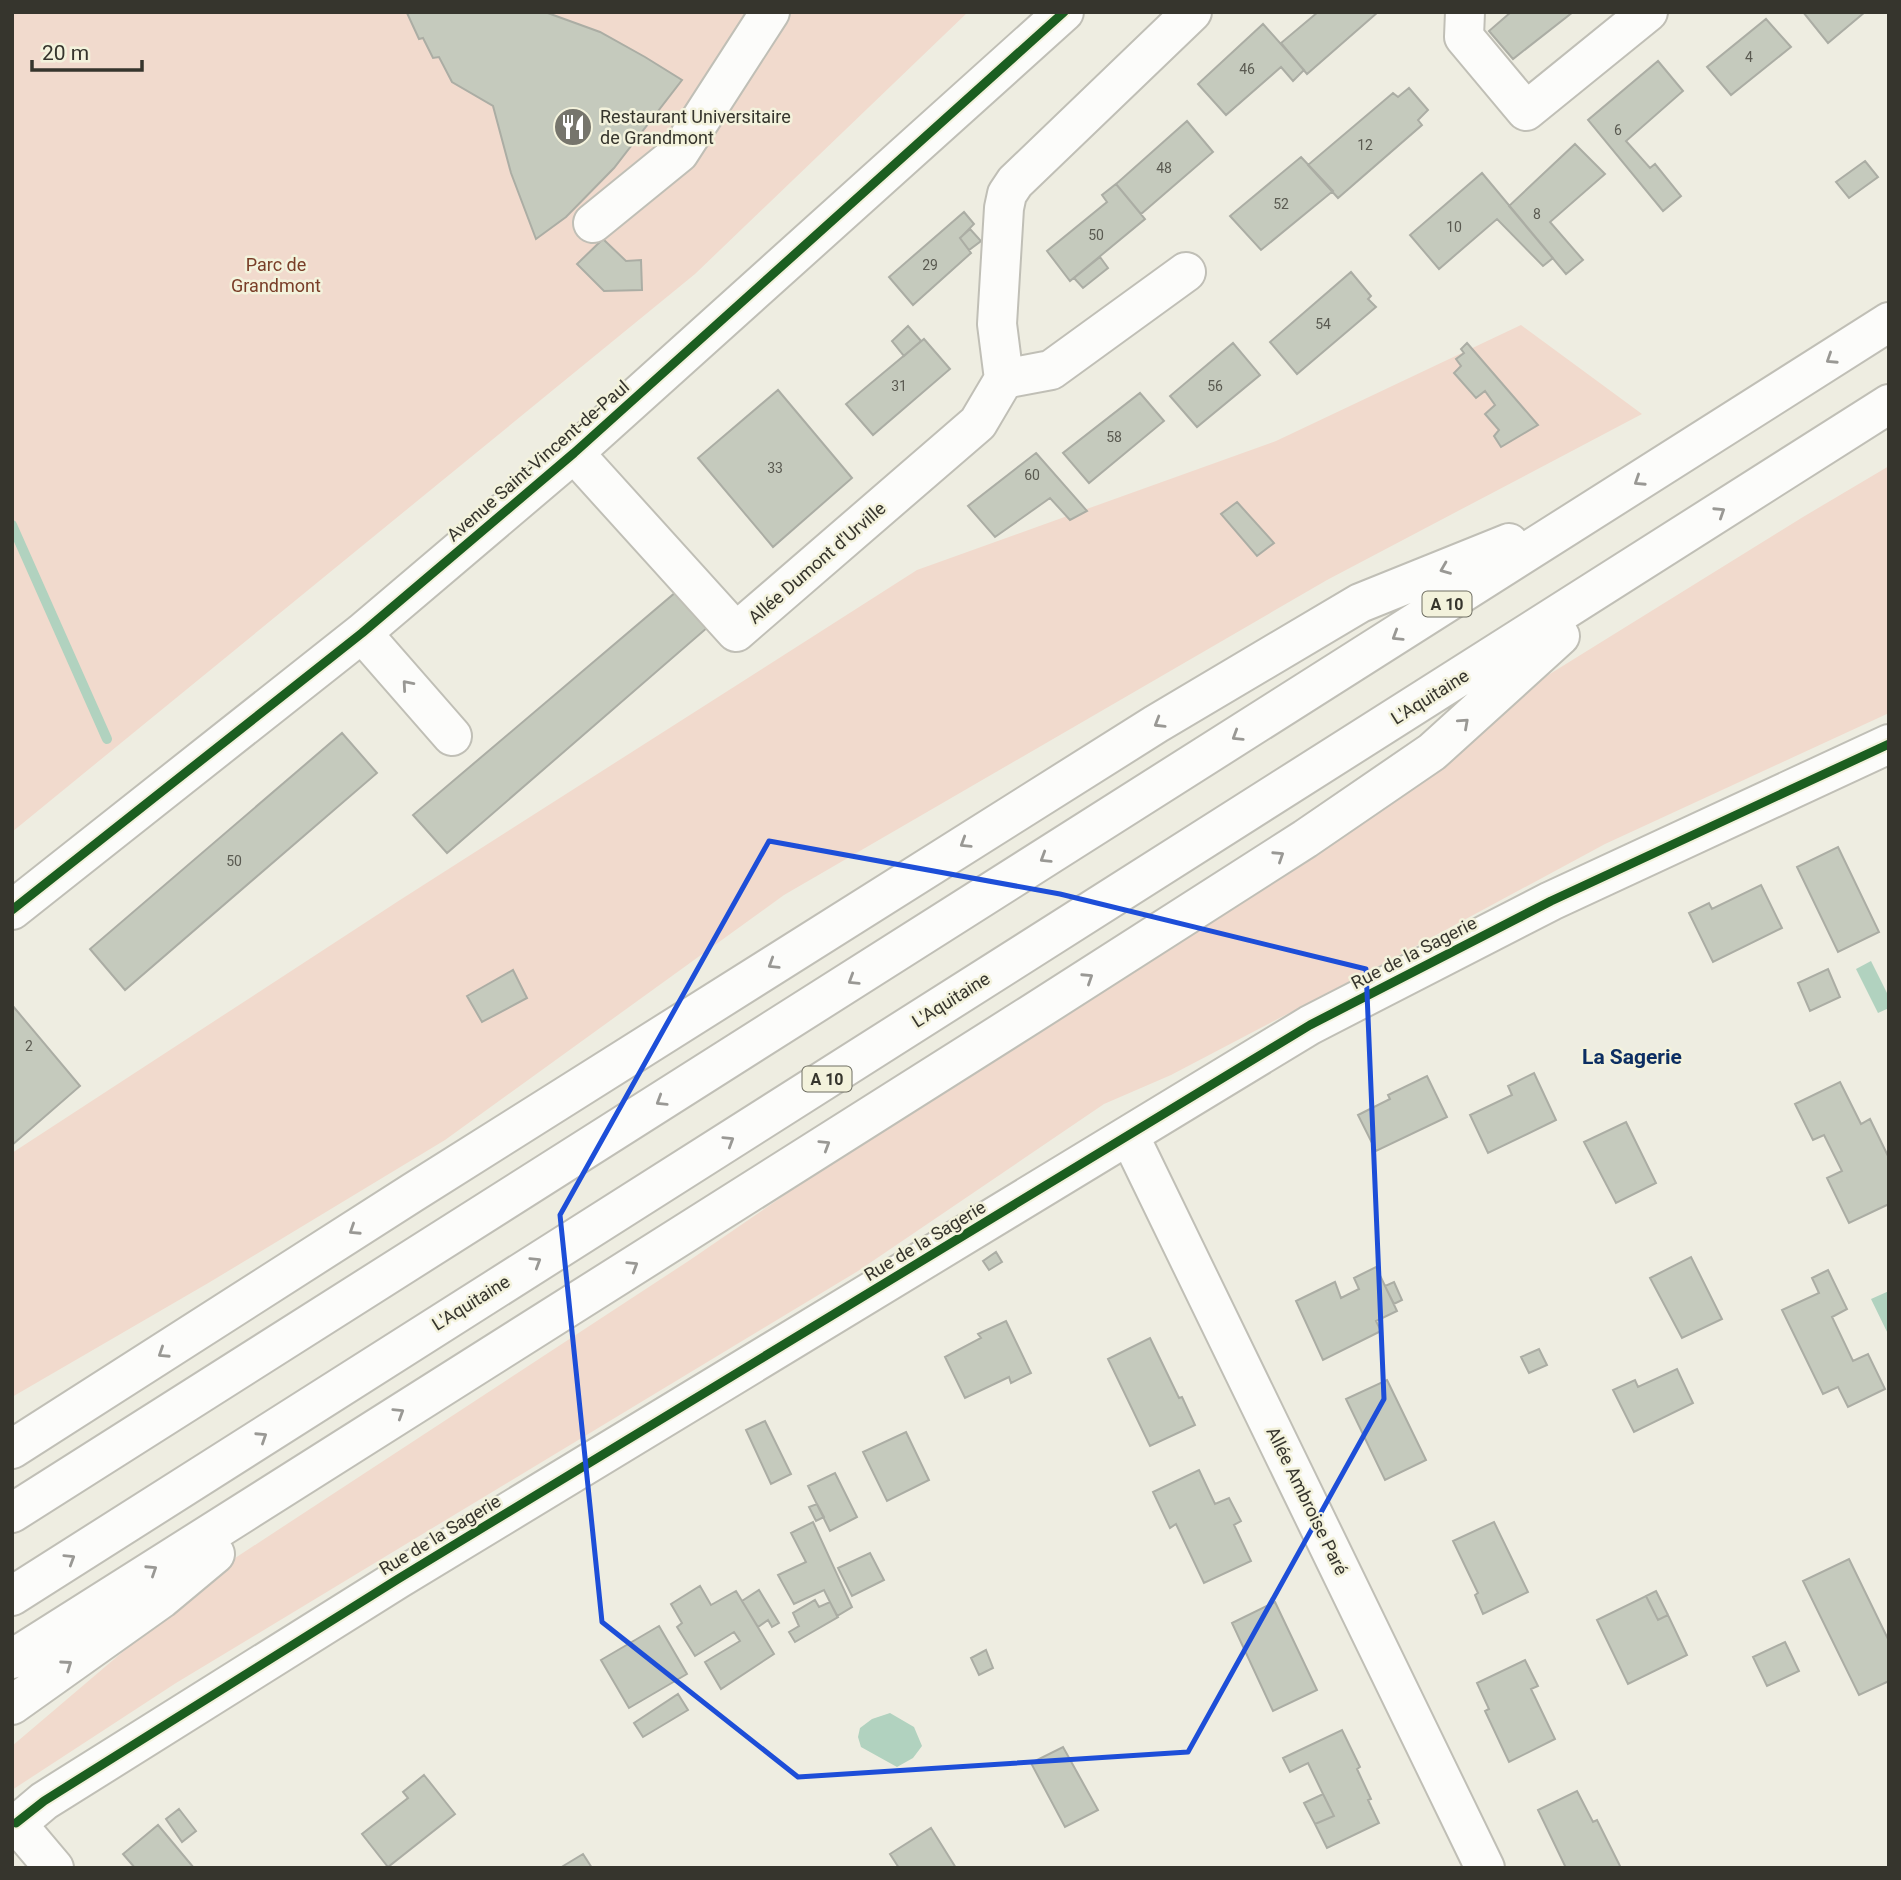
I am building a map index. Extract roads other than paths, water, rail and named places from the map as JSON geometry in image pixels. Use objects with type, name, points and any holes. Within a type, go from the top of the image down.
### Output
[{"type":"main road","points":[[593,223],[679,153],[770,12]]},
{"type":"main road","name":"Avenue Saint-Vincent-de-Paul","points":[[12,910],[362,633],[574,453],[1064,12]]},
{"type":"main road","points":[[1186,272],[1051,370],[1004,379],[997,324],[1007,194],[1015,182],[1192,12]]},
{"type":"main road","points":[[1465,12],[1464,37],[1526,111],[1648,12]]},
{"type":"main road","name":"A 10","points":[[12,1513],[1889,322]]},
{"type":"main road","name":"Allée Dumont d'Urville","points":[[574,453],[736,632],[978,423],[1004,379]]},
{"type":"main road","name":"L'Aquitaine","points":[[12,1596],[1889,404]]},
{"type":"main road","points":[[12,1449],[1020,808],[1360,603],[1599,507]]},
{"type":"main road","points":[[12,1659],[1019,1023],[1305,839],[1432,752],[1642,562]]},
{"type":"main road","points":[[362,633],[452,736]]},
{"type":"main road","name":"Rue de la Sagerie","points":[[14,1826],[44,1801],[398,1579],[1310,1025],[1551,901],[1889,744]]},
{"type":"main road","name":"Allée Ambroise Paré","points":[[1129,1135],[1485,1868]]},
{"type":"main road","points":[[12,1427],[130,1375]]},
{"type":"main road","points":[[12,1705],[161,1599],[341,1449]]},
{"type":"main road","points":[[14,1826],[54,1868]]},
{"type":"waterway","points":[[12,525],[107,739]]},
{"type":"place","name":"Restaurant Universitaire de Grandmont","points":[[573,127]]},
{"type":"district","name":"La Sagerie","points":[[1632,1057]]},
{"type":"park label","name":"Parc de Grandmont","points":[[276,275]]}]
